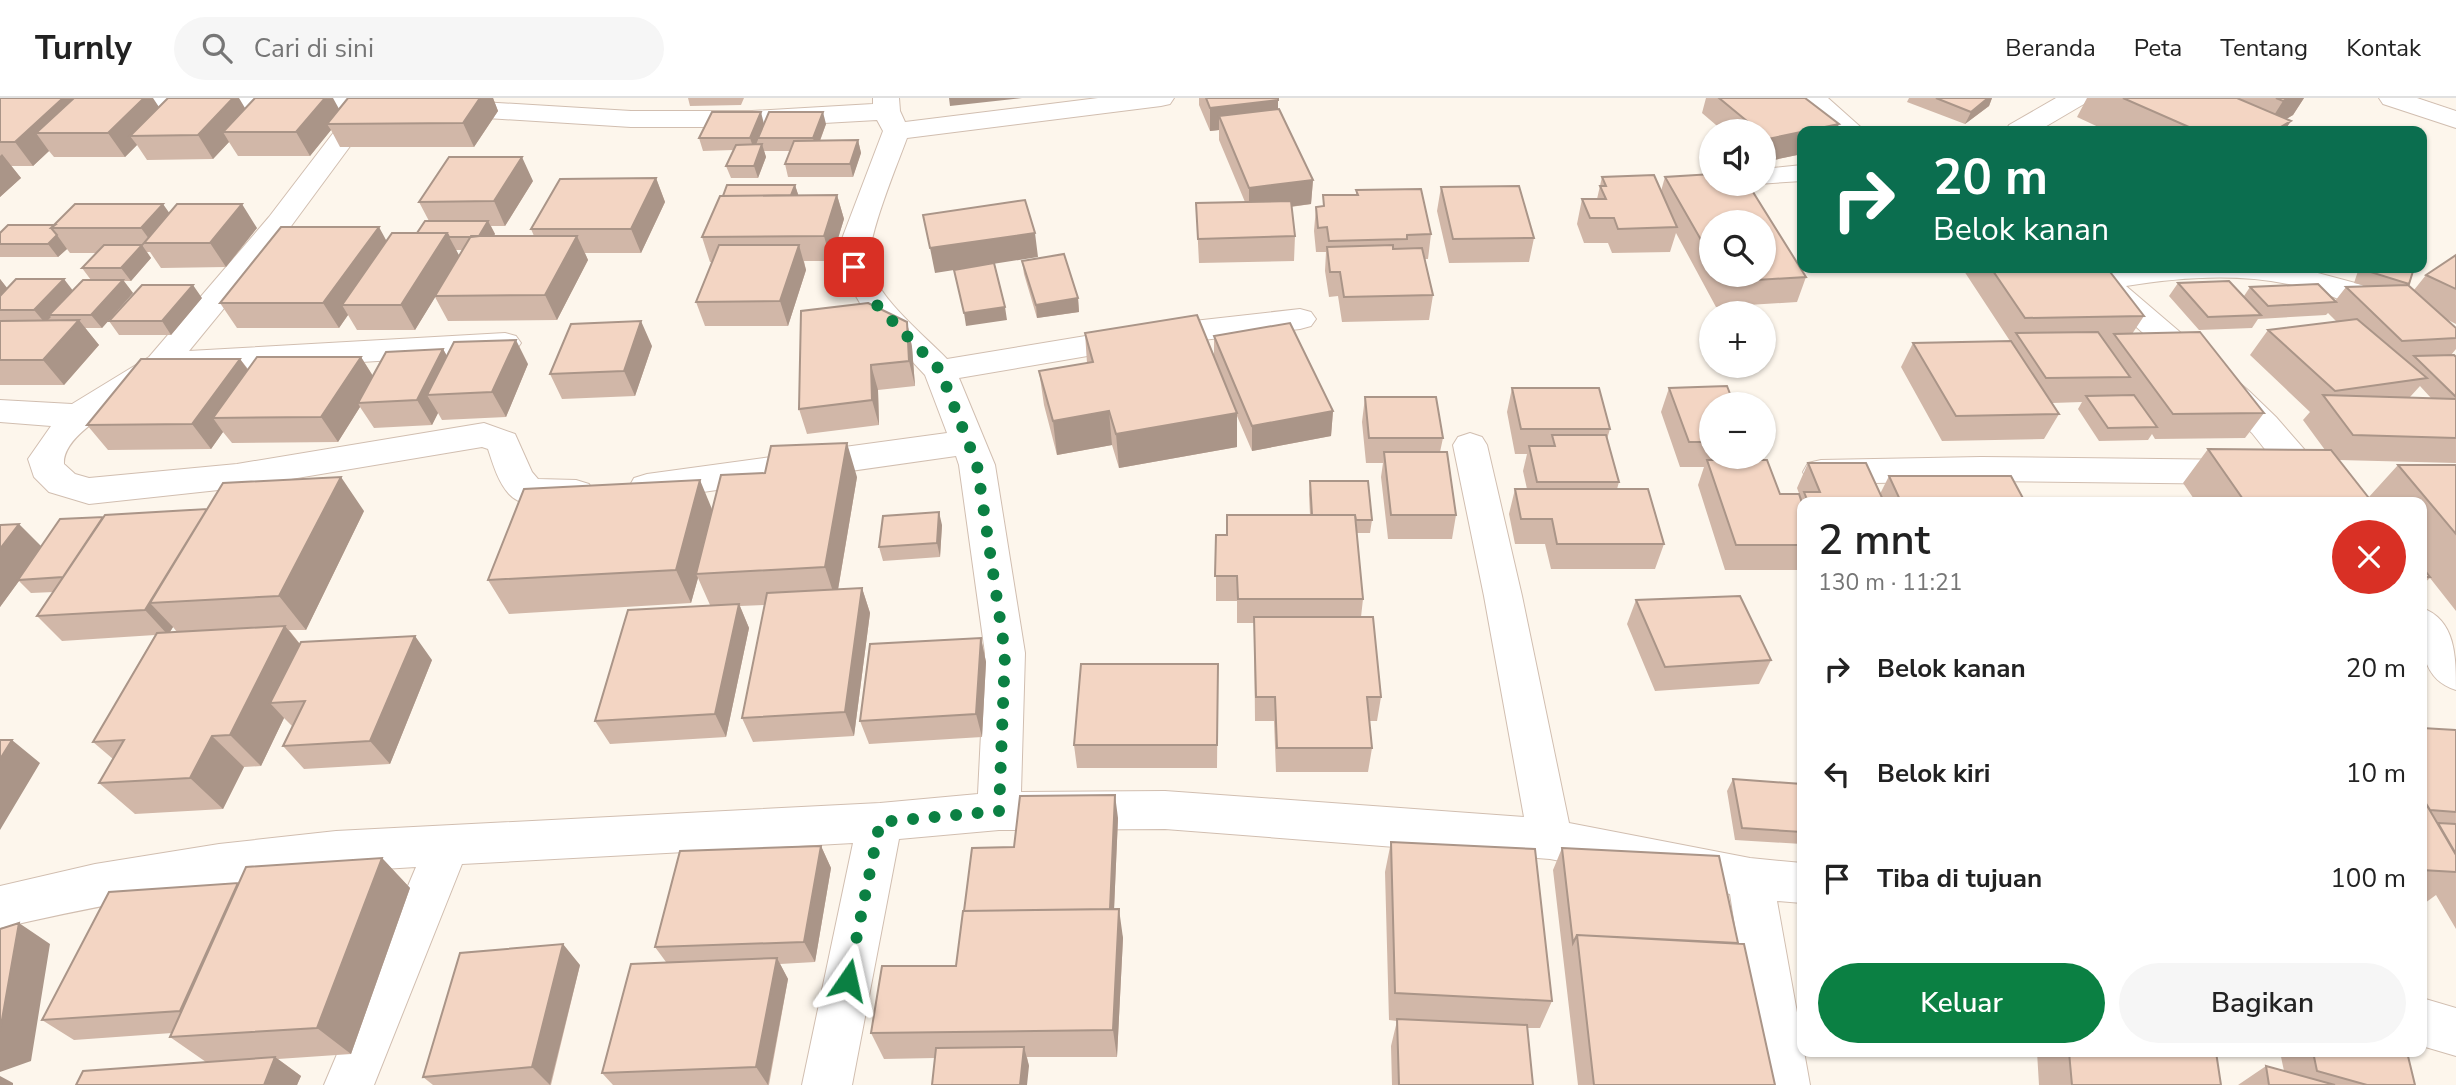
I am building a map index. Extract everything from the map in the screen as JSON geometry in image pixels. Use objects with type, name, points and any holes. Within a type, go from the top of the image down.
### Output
[{"type":"street","points":[[0,102],[371,101],[636,109],[752,119],[1161,98]]},
{"type":"street","points":[[1812,98],[1846,126]]},
{"type":"street","points":[[2027,126],[2075,98]]},
{"type":"street","points":[[2392,98],[2448,113]]},
{"type":"street","points":[[371,101],[271,233],[161,364],[78,416],[52,447],[46,459],[47,468],[62,483],[89,491],[237,476],[484,435],[503,442],[517,482],[522,488],[540,495],[653,486],[970,442]]},
{"type":"street","points":[[890,113],[856,244],[854,267],[875,303],[940,370],[977,465],[1005,653],[999,811]]},
{"type":"street","points":[[1776,176],[1797,174]]},
{"type":"street","points":[[2275,273],[2340,287],[2418,323]]},
{"type":"street","points":[[2093,274],[2238,399],[2325,489]]},
{"type":"street","points":[[940,370],[1140,337],[1300,319]]},
{"type":"street","points":[[161,364],[514,343]]},
{"type":"street","points":[[0,411],[78,416]]},
{"type":"street","points":[[1470,445],[1503,596],[1550,839]]},
{"type":"street","points":[[1821,472],[1981,469],[2374,494]]},
{"type":"street","points":[[2427,630],[2456,674]]},
{"type":"street","points":[[0,906],[95,885],[219,864],[336,851],[880,822],[999,811],[1165,810],[1550,839],[1750,878],[1797,883]]},
{"type":"street","points":[[827,1085],[880,822]]},
{"type":"street","points":[[349,1085],[447,846]]},
{"type":"street","points":[[1750,878],[1786,1085]]},
{"type":"street","points":[[2427,1023],[2456,1032]]},
{"type":"building","points":[[0,98],[63,98],[15,142],[0,142]]},
{"type":"building","points":[[74,98],[144,98],[108,133],[36,133]]},
{"type":"building","points":[[168,98],[233,98],[198,135],[130,136]]},
{"type":"building","points":[[255,98],[325,98],[296,132],[223,132]]},
{"type":"building","points":[[348,98],[480,98],[463,123],[327,124]]},
{"type":"building","points":[[1206,98],[1278,98],[1278,100],[1210,108]]},
{"type":"building","points":[[1719,98],[1805,98],[1839,124],[1797,126],[1797,133],[1776,137],[1776,119],[1744,119]]},
{"type":"building","points":[[1936,98],[1988,98],[1971,112]]},
{"type":"building","points":[[2123,98],[2237,98],[2291,121],[2282,126],[2187,126]]},
{"type":"building","points":[[1279,109],[1313,180],[1249,188],[1219,116]]},
{"type":"building","points":[[712,112],[761,112],[750,138],[699,138]]},
{"type":"building","points":[[769,112],[823,112],[813,138],[758,138]]},
{"type":"building","points":[[858,140],[850,164],[785,164],[794,141]]},
{"type":"building","points":[[762,144],[754,166],[726,166],[736,145]]},
{"type":"building","points":[[449,157],[522,157],[494,201],[419,202]]},
{"type":"building","points":[[1654,175],[1677,227],[1618,229],[1614,218],[1590,218],[1582,199],[1606,199],[1600,186],[1606,186],[1602,177]]},
{"type":"building","points":[[1699,175],[1699,196],[1755,196],[1764,210],[1699,210],[1699,236],[1665,177]]},
{"type":"building","points":[[656,178],[631,229],[531,229],[560,179]]},
{"type":"building","points":[[727,185],[795,185],[791,195],[723,196]]},
{"type":"building","points":[[1519,186],[1534,238],[1453,239],[1441,187]]},
{"type":"building","points":[[1421,189],[1431,234],[1407,235],[1407,239],[1329,241],[1327,227],[1318,228],[1316,207],[1324,206],[1323,195],[1358,195],[1356,190]]},
{"type":"building","points":[[837,195],[824,236],[702,237],[720,196]]},
{"type":"building","points":[[1025,200],[1035,233],[930,248],[923,215]]},
{"type":"building","points":[[1291,201],[1295,236],[1198,239],[1196,203]]},
{"type":"building","points":[[75,204],[163,204],[141,228],[51,228]]},
{"type":"building","points":[[177,204],[242,204],[210,243],[144,243]]},
{"type":"building","points":[[425,221],[488,221],[479,236],[449,237],[447,233],[417,233]]},
{"type":"building","points":[[8,225],[55,225],[51,228],[57,235],[48,244],[0,244],[0,233]]},
{"type":"building","points":[[281,227],[379,227],[323,303],[220,303]]},
{"type":"building","points":[[1776,229],[1797,263],[1797,273],[1804,273],[1806,277],[1776,279]]},
{"type":"building","points":[[392,233],[447,233],[401,305],[342,305]]},
{"type":"building","points":[[471,236],[577,236],[545,295],[435,296]]},
{"type":"building","points":[[104,245],[142,245],[121,268],[82,268]]},
{"type":"building","points":[[719,245],[799,245],[780,301],[696,302]]},
{"type":"building","points":[[1393,245],[1393,249],[1422,248],[1433,295],[1344,297],[1340,272],[1330,272],[1327,247]]},
{"type":"building","points":[[1064,254],[1078,298],[1036,305],[1022,261]]},
{"type":"building","points":[[2456,255],[2456,289],[2426,275]]},
{"type":"building","points":[[994,263],[1005,307],[964,313],[954,270]]},
{"type":"building","points":[[1994,273],[2111,273],[2144,316],[2025,318]]},
{"type":"building","points":[[2374,273],[2412,273],[2409,284]]},
{"type":"building","points":[[16,279],[64,279],[34,310],[0,310],[0,296]]},
{"type":"building","points":[[83,280],[123,280],[91,315],[49,315]]},
{"type":"building","points":[[2229,281],[2261,315],[2208,317],[2178,283]]},
{"type":"building","points":[[2318,284],[2336,302],[2268,306],[2250,287]]},
{"type":"building","points":[[142,285],[193,285],[162,321],[109,321]]},
{"type":"building","points":[[2408,285],[2456,328],[2456,338],[2402,341],[2346,287]]},
{"type":"building","points":[[868,303],[907,322],[909,361],[871,365],[872,400],[799,409],[801,311]]},
{"type":"building","points":[[1197,315],[1237,413],[1116,434],[1109,411],[1053,421],[1039,371],[1093,362],[1085,333]]},
{"type":"building","points":[[2357,319],[2427,378],[2335,391],[2268,330]]},
{"type":"building","points":[[79,320],[43,360],[0,360],[0,321]]},
{"type":"building","points":[[641,321],[624,371],[550,374],[571,324]]},
{"type":"building","points":[[1290,323],[1333,411],[1252,426],[1214,336]]},
{"type":"building","points":[[2098,332],[2130,377],[2046,378],[2016,333]]},
{"type":"building","points":[[2200,332],[2264,413],[2173,414],[2114,334]]},
{"type":"building","points":[[516,340],[492,392],[427,395],[454,342]]},
{"type":"building","points":[[2011,341],[2059,414],[1956,416],[1913,343]]},
{"type":"building","points":[[443,349],[417,400],[358,403],[386,352]]},
{"type":"building","points":[[2414,356],[2456,357],[2456,397]]},
{"type":"building","points":[[257,357],[361,357],[321,417],[213,418]]},
{"type":"building","points":[[141,359],[240,359],[192,424],[87,425]]},
{"type":"building","points":[[1727,386],[1729,392],[1699,392],[1699,442],[1689,442],[1669,388]]},
{"type":"building","points":[[1512,388],[1599,388],[1610,429],[1521,429]]},
{"type":"building","points":[[2134,395],[2157,427],[2108,428],[2086,396]]},
{"type":"building","points":[[2323,395],[2456,399],[2456,438],[2353,435]]},
{"type":"building","points":[[1365,397],[1436,397],[1443,438],[1369,438]]},
{"type":"building","points":[[1552,435],[1606,435],[1619,482],[1537,482],[1529,446],[1555,446]]},
{"type":"building","points":[[847,443],[825,567],[696,574],[721,475],[765,473],[771,446]]},
{"type":"building","points":[[2208,449],[2331,450],[2368,497],[2242,497]]},
{"type":"building","points":[[1384,452],[1447,452],[1456,515],[1391,515]]},
{"type":"building","points":[[1808,463],[1866,463],[1882,497],[1806,497],[1804,492],[1820,492]]},
{"type":"building","points":[[2398,465],[2456,465],[2456,534],[2427,497]]},
{"type":"building","points":[[1710,469],[1770,469],[1780,494],[1799,494],[1797,545],[1736,545]]},
{"type":"building","points":[[1889,476],[2011,476],[2022,497],[1899,497]]},
{"type":"building","points":[[341,477],[279,596],[150,603],[223,483]]},
{"type":"building","points":[[700,480],[676,570],[488,580],[524,489]]},
{"type":"building","points":[[1310,481],[1368,481],[1372,520],[1356,520],[1355,515],[1312,515]]},
{"type":"building","points":[[1515,489],[1648,489],[1664,544],[1557,544],[1552,519],[1521,519]]},
{"type":"building","points":[[207,509],[145,610],[37,616],[105,515]]},
{"type":"building","points":[[939,512],[937,543],[879,547],[883,516]]},
{"type":"building","points":[[1227,515],[1355,515],[1363,599],[1238,599],[1237,576],[1215,576],[1216,535],[1227,535]]},
{"type":"building","points":[[103,517],[63,577],[18,580],[60,519]]},
{"type":"building","points":[[19,524],[0,549],[0,525]]},
{"type":"building","points":[[862,588],[845,712],[742,718],[767,593]]},
{"type":"building","points":[[1740,596],[1771,660],[1665,667],[1636,600]]},
{"type":"building","points":[[739,604],[715,714],[595,721],[628,610]]},
{"type":"building","points":[[1254,617],[1373,617],[1381,697],[1367,697],[1372,748],[1277,748],[1275,697],[1256,697]]},
{"type":"building","points":[[285,626],[230,735],[212,736],[190,778],[99,783],[124,740],[93,742],[157,633]]},
{"type":"building","points":[[415,636],[370,741],[283,746],[305,701],[270,703],[301,642]]},
{"type":"building","points":[[981,638],[976,714],[860,721],[870,644]]},
{"type":"building","points":[[1081,664],[1218,664],[1217,745],[1074,745]]},
{"type":"building","points":[[2427,728],[2456,730],[2456,812],[2430,810],[2427,805]]},
{"type":"building","points":[[0,740],[12,740],[0,759]]},
{"type":"building","points":[[1733,779],[1797,784],[1797,832],[1742,828]]},
{"type":"building","points":[[1115,795],[1110,909],[964,911],[972,848],[1014,847],[1020,796]]},
{"type":"building","points":[[2427,806],[2456,855],[2456,872],[2427,870]]},
{"type":"building","points":[[2438,823],[2456,824],[2456,854]]},
{"type":"building","points":[[1391,842],[1535,849],[1552,1001],[1395,993]]},
{"type":"building","points":[[821,846],[804,942],[655,947],[680,851]]},
{"type":"building","points":[[1562,848],[1719,856],[1738,943],[1577,935],[1573,943]]},
{"type":"building","points":[[382,858],[317,1028],[170,1037],[246,867]]},
{"type":"building","points":[[238,883],[180,1011],[42,1020],[109,892]]},
{"type":"building","points":[[1119,909],[1113,1030],[871,1033],[882,966],[956,966],[963,911]]},
{"type":"building","points":[[19,923],[0,1031],[0,929]]},
{"type":"building","points":[[1577,935],[1744,944],[1775,1085],[1594,1085]]},
{"type":"building","points":[[563,944],[532,1067],[423,1077],[460,953]]},
{"type":"building","points":[[777,958],[756,1067],[602,1073],[631,964]]},
{"type":"building","points":[[1397,1019],[1527,1025],[1533,1085],[1399,1085]]},
{"type":"building","points":[[1024,1047],[1020,1085],[932,1085],[936,1048]]},
{"type":"building","points":[[275,1057],[264,1085],[76,1085],[83,1071]]},
{"type":"building","points":[[2069,1057],[2217,1057],[2221,1085],[2072,1085]]},
{"type":"building","points":[[2314,1057],[2408,1057],[2415,1085],[2367,1085],[2317,1071]]},
{"type":"building","points":[[2266,1066],[2335,1085],[2269,1085]]},
{"type":"route","points":[[848,980],[880,822],[999,811],[1005,653],[977,465],[970,442],[940,370],[875,303],[854,267]]}]
